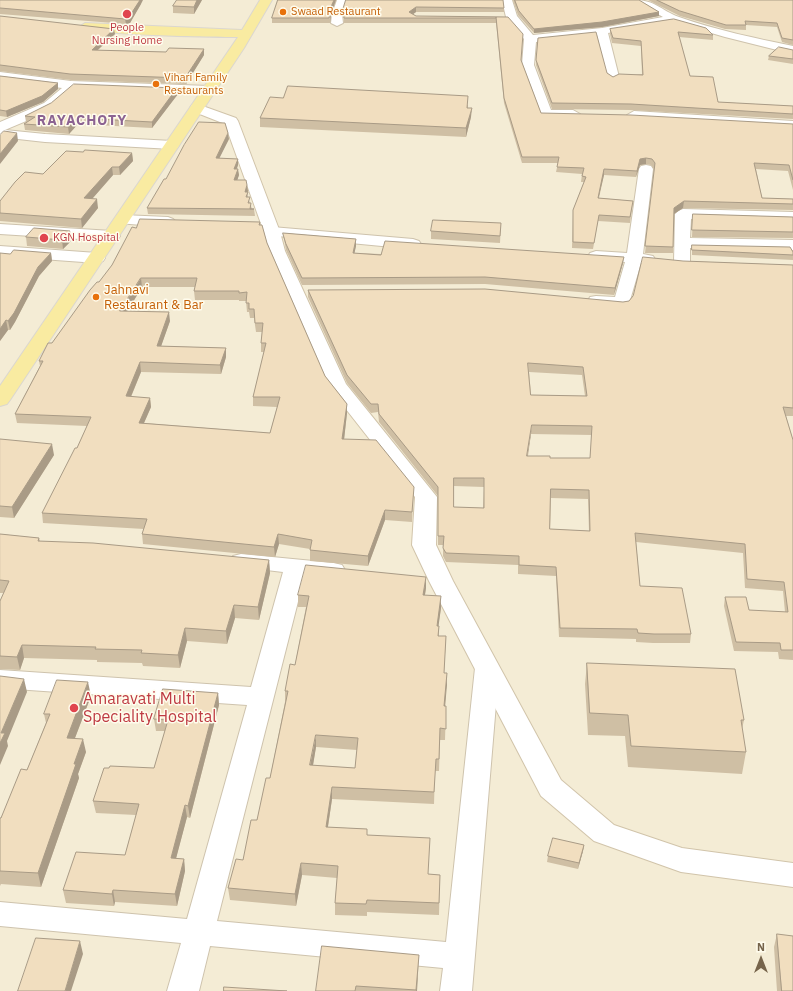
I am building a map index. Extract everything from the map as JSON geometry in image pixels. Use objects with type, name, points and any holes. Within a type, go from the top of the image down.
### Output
[{"type":"main road","points":[[0,400],[112,236],[246,34],[266,0]]},
{"type":"main road","points":[[73,26],[126,30],[246,34]]},
{"type":"main road","points":[[203,99],[231,121],[265,227],[277,251],[302,291],[337,385],[426,497],[424,545],[441,581],[551,788],[604,833],[681,860],[793,875]]},
{"type":"street","points":[[337,23],[337,14],[342,0]]},
{"type":"street","points":[[507,0],[512,17],[530,39],[528,65],[546,114],[584,114]]},
{"type":"street","points":[[639,0],[674,19],[729,35],[793,50]]},
{"type":"street","points":[[498,17],[512,17]]},
{"type":"street","points":[[530,39],[602,31],[674,19]]},
{"type":"street","points":[[602,31],[613,77]]},
{"type":"street","points":[[2,77],[203,99]]},
{"type":"street","points":[[0,127],[65,94],[71,85]]},
{"type":"street","points":[[622,115],[793,125]]},
{"type":"street","points":[[0,117],[16,120]]},
{"type":"street","points":[[0,133],[45,138],[172,145]]},
{"type":"street","points":[[579,299],[622,303],[634,258],[646,169]]},
{"type":"street","points":[[682,262],[683,214],[793,217]]},
{"type":"street","points":[[122,220],[184,222]]},
{"type":"street","points":[[265,227],[430,245]]},
{"type":"street","points":[[0,229],[112,236]]},
{"type":"street","points":[[683,243],[793,245]]},
{"type":"street","points":[[0,251],[97,258]]},
{"type":"street","points":[[579,255],[697,262]]},
{"type":"street","points":[[218,559],[357,572]]},
{"type":"street","points":[[182,991],[296,566]]},
{"type":"street","points":[[418,578],[441,581]]},
{"type":"street","points":[[456,991],[487,668]]},
{"type":"street","points":[[0,679],[261,697]]},
{"type":"street","points":[[0,914],[459,956]]},
{"type":"shaded area","points":[[0,0],[793,0],[793,991],[0,991]]},
{"type":"building","points":[[0,0],[140,0],[129,17],[125,19],[0,8]]},
{"type":"building","points":[[177,0],[197,0],[194,7],[173,6]]},
{"type":"building","points":[[278,0],[334,0],[330,9],[329,18],[272,18]]},
{"type":"building","points":[[346,0],[503,0],[504,8],[416,7],[409,12],[416,16],[508,17],[523,34],[521,60],[541,113],[631,115],[793,124],[793,180],[789,165],[754,163],[762,198],[793,199],[793,204],[684,201],[674,208],[673,247],[645,246],[655,163],[652,159],[640,159],[637,171],[604,169],[598,198],[633,201],[630,217],[599,215],[594,243],[573,242],[573,210],[586,177],[582,176],[584,168],[557,167],[559,157],[522,157],[504,98],[496,17],[344,18],[343,9]]},
{"type":"building","points":[[515,0],[639,0],[659,12],[602,22],[534,29],[519,11]]},
{"type":"building","points":[[657,0],[793,0],[793,40],[782,38],[777,23],[745,21],[746,25],[726,25],[680,11]]},
{"type":"building","points":[[0,16],[114,29],[92,50],[166,52],[169,48],[204,49],[185,78],[70,74],[0,65]]},
{"type":"building","points":[[674,19],[706,28],[713,35],[678,32],[690,76],[713,77],[718,102],[793,106],[793,114],[631,104],[552,103],[536,60],[538,38],[596,32],[607,73],[613,77],[619,74],[643,75],[641,41],[613,38],[610,29]]},
{"type":"building","points":[[779,47],[793,50],[793,59],[769,56]]},
{"type":"building","points":[[0,76],[58,83],[42,96],[6,111],[0,110]]},
{"type":"building","points":[[74,84],[177,88],[152,122],[77,118],[68,127],[24,124],[35,117],[25,116],[51,103]]},
{"type":"building","points":[[288,86],[468,96],[467,108],[472,108],[466,128],[260,118],[270,97],[283,98]]},
{"type":"building","points":[[199,122],[225,123],[228,133],[216,158],[238,159],[234,169],[238,169],[234,180],[246,180],[247,185],[245,192],[248,192],[246,197],[250,197],[248,203],[251,203],[250,209],[147,208],[164,179],[166,179],[184,145]]},
{"type":"building","points":[[4,131],[17,133],[0,154],[0,135]]},
{"type":"building","points":[[85,150],[132,153],[119,167],[112,167],[84,198],[97,199],[81,219],[0,213],[0,201],[25,172],[43,174],[66,151],[83,152]]},
{"type":"building","points":[[693,214],[793,217],[793,232],[692,230]]},
{"type":"building","points":[[140,219],[260,222],[259,225],[262,225],[267,243],[325,376],[347,404],[342,439],[376,440],[414,487],[412,512],[385,510],[368,556],[310,550],[312,540],[278,534],[274,547],[142,534],[147,519],[42,513],[75,448],[77,448],[91,417],[15,414],[43,361],[39,361],[48,343],[52,343],[90,290],[97,282],[99,282],[112,265],[132,227],[136,228]],"holes":[[[141,278],[197,278],[194,291],[247,292],[246,303],[249,303],[249,309],[254,309],[255,323],[263,323],[261,343],[266,343],[253,397],[280,397],[270,433],[139,423],[150,398],[126,396],[140,362],[220,365],[226,348],[157,346],[169,312],[120,311]]]},
{"type":"building","points":[[433,220],[501,223],[500,236],[431,231]]},
{"type":"building","points":[[34,228],[70,231],[62,240],[26,237]]},
{"type":"building","points":[[283,233],[356,239],[353,253],[381,255],[385,241],[624,257],[615,288],[485,277],[302,278],[286,244]]},
{"type":"building","points":[[692,245],[790,247],[793,255],[692,250]]},
{"type":"building","points":[[14,250],[51,253],[38,267],[14,313],[8,321],[6,320],[0,329],[0,253],[10,254]]},
{"type":"building","points":[[643,257],[683,261],[793,265],[793,408],[783,407],[793,440],[793,650],[781,650],[780,643],[736,642],[725,597],[746,597],[749,610],[788,612],[784,582],[747,579],[745,544],[635,533],[640,586],[682,588],[691,634],[638,633],[637,629],[560,628],[556,567],[519,565],[519,556],[446,553],[443,548],[444,536],[438,536],[438,487],[379,414],[378,404],[371,404],[347,375],[308,290],[485,289],[623,302],[629,301],[633,296]],"holes":[[[528,363],[583,367],[587,396],[531,395]],[[532,425],[592,426],[590,458],[550,458],[550,456],[527,456]],[[454,478],[484,478],[484,508],[454,507]],[[551,489],[589,490],[590,531],[550,529]]]},
{"type":"building","points":[[0,439],[52,444],[12,507],[0,506]]},
{"type":"building","points":[[0,534],[39,538],[38,541],[93,543],[269,560],[258,607],[234,605],[226,631],[185,628],[178,655],[141,653],[142,650],[95,649],[96,647],[22,645],[17,657],[0,656],[0,601],[9,581],[0,580]]},
{"type":"building","points":[[306,565],[426,577],[423,595],[441,596],[437,626],[439,626],[438,636],[446,636],[444,673],[447,673],[444,706],[446,706],[446,729],[440,728],[439,759],[436,759],[434,792],[332,787],[326,827],[367,829],[367,835],[430,838],[428,874],[440,875],[439,903],[367,900],[366,904],[335,903],[338,866],[301,863],[295,894],[228,888],[236,859],[243,860],[251,820],[257,820],[266,778],[270,778],[288,691],[285,691],[290,664],[295,665],[309,596],[298,595]],"holes":[[[316,735],[358,738],[355,768],[310,765]]]},
{"type":"building","points":[[587,663],[735,669],[744,720],[741,720],[746,752],[631,746],[628,715],[590,713]]},
{"type":"building","points":[[0,676],[24,679],[1,733],[5,733],[0,743]]},
{"type":"building","points":[[57,680],[88,682],[67,738],[83,739],[74,764],[76,764],[38,873],[0,871],[0,818],[21,769],[27,770],[50,714],[44,714]]},
{"type":"building","points":[[163,689],[218,693],[188,806],[185,805],[171,858],[184,859],[175,894],[113,890],[112,894],[63,890],[76,852],[125,855],[139,804],[93,801],[104,768],[109,768],[110,766],[154,768],[168,720],[154,719]]},
{"type":"building","points":[[553,838],[584,845],[579,863],[548,856]]},
{"type":"building","points":[[777,934],[793,936],[793,991],[782,991]]},
{"type":"building","points":[[36,938],[80,941],[65,991],[18,991]]},
{"type":"building","points":[[322,946],[419,955],[416,990],[356,986],[355,991],[316,991]]},
{"type":"building","points":[[224,987],[287,991],[224,991]]},
{"type":"place","name":"Swaad Restaurant","points":[[283,12]]},
{"type":"place","name":"People Nursing Home","points":[[127,14]]},
{"type":"place","name":"Vihari Family Restaurants","points":[[156,84]]},
{"type":"place","name":"KGN Hospital","points":[[44,238]]},
{"type":"place","name":"Jahnavi Restaurant & Bar","points":[[96,297]]},
{"type":"place","name":"Amaravati Multi Speciality Hospital","points":[[74,708]]},
{"type":"district","name":"RAYACHOTY","points":[[82,121]]}]
